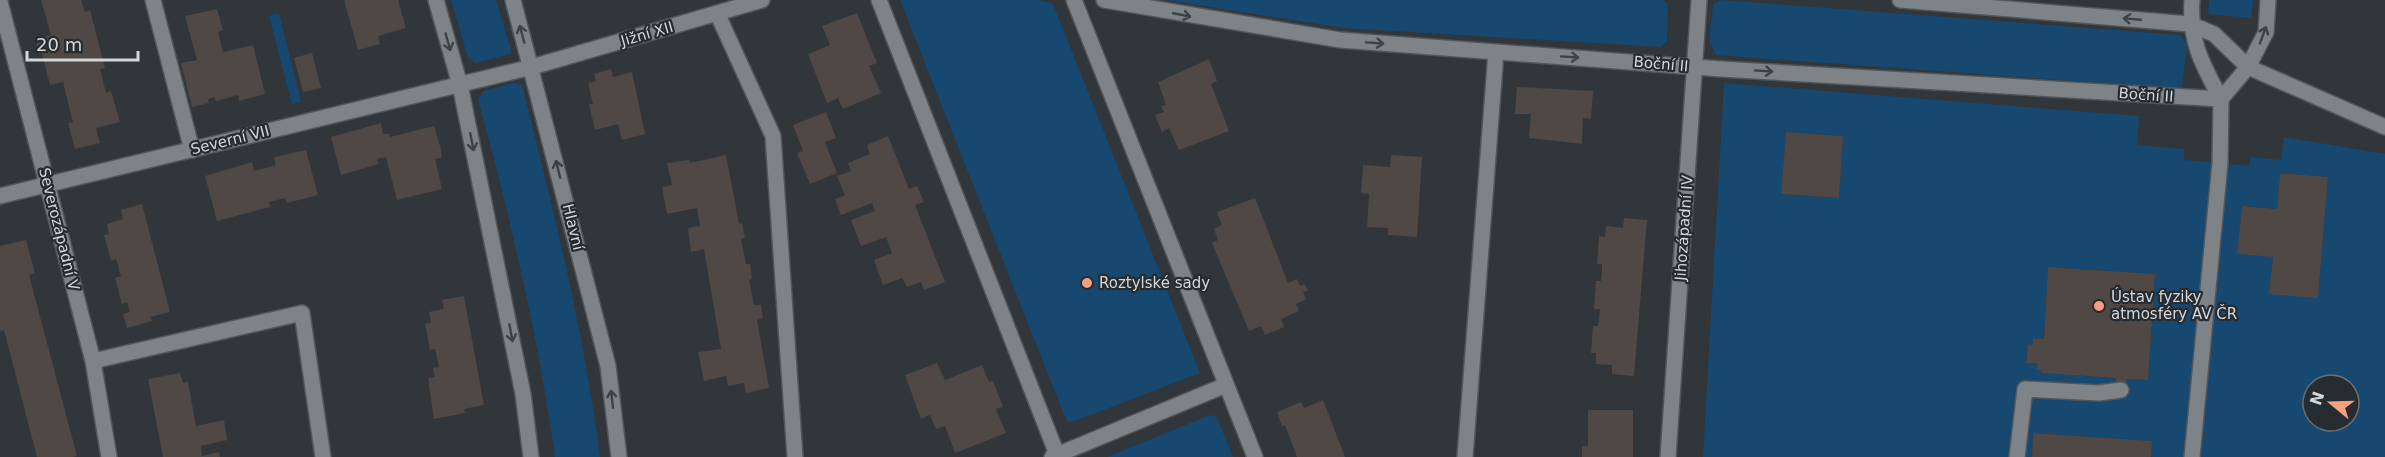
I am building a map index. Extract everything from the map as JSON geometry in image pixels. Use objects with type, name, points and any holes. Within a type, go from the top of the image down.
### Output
[{"type":"street","points":[[153,0],[192,150]]},
{"type":"street","points":[[436,0],[460,85],[523,394],[531,457]]},
{"type":"street","name":"Hlavní","points":[[513,0],[608,366],[619,457]]},
{"type":"street","name":"Jižní XII","points":[[460,85],[532,68],[762,0]]},
{"type":"street","points":[[879,0],[1056,456],[1226,385]]},
{"type":"street","points":[[1074,0],[1255,457]]},
{"type":"street","name":"Boční II","points":[[1104,0],[1340,40],[1695,67],[2221,99]]},
{"type":"street","name":"Jihozápadní IV","points":[[1668,457],[1699,0]]},
{"type":"street","points":[[1900,0],[2040,6],[2190,24],[2214,34],[2248,67],[2385,127]]},
{"type":"street","points":[[2192,0],[2190,24],[2202,65],[2221,99],[2220,164],[2192,457]]},
{"type":"street","points":[[2221,99],[2248,67],[2266,32],[2268,0]]},
{"type":"street","name":"Severozápadní V","points":[[0,2],[93,361],[109,457]]},
{"type":"street","points":[[717,13],[773,136],[795,457]]},
{"type":"street","points":[[1465,457],[1496,52]]},
{"type":"street","name":"Severní VII","points":[[0,196],[460,85]]},
{"type":"street","points":[[93,361],[302,314],[323,457]]},
{"type":"street","points":[[2017,457],[2025,389],[2098,393],[2121,390]]},
{"type":"shaded area","points":[[451,0],[496,0],[512,53],[476,63],[468,58]]},
{"type":"shaded area","points":[[900,0],[1039,0],[1053,4],[1200,373],[1075,421],[1067,422]]},
{"type":"shaded area","points":[[1166,0],[1662,0],[1668,4],[1667,40],[1661,47],[1344,28]]},
{"type":"shaded area","points":[[1722,0],[2180,35],[2187,46],[2182,87],[1716,55],[1709,42],[1713,4]]},
{"type":"shaded area","points":[[2209,0],[2253,0],[2251,18],[2208,14]]},
{"type":"shaded area","points":[[279,13],[301,102],[292,104],[269,16]]},
{"type":"shaded area","points":[[513,83],[522,85],[556,224],[585,363],[600,457],[555,457],[522,276],[478,99],[484,91]]},
{"type":"shaded area","points":[[1724,83],[2139,116],[2137,145],[2184,149],[2184,160],[2249,166],[2250,157],[2281,160],[2284,137],[2385,154],[2385,457],[2151,457],[2151,441],[2033,433],[2032,457],[1703,457]],"holes":[[[1786,132],[1843,136],[1839,198],[1781,194]],[[2280,173],[2328,177],[2318,298],[2273,257],[2238,254],[2242,206],[2277,209]],[[2048,267],[2155,274],[2148,380],[2126,379],[2126,384],[2115,383],[2116,378],[2042,373],[2041,370],[2036,370],[2037,363],[2026,362],[2028,344],[2033,345],[2033,338],[2044,339]]]},
{"type":"shaded area","points":[[1210,415],[1217,417],[1233,457],[1107,457]]},
{"type":"building","points":[[41,0],[81,0],[85,12],[90,10],[105,68],[100,69],[106,93],[111,91],[120,122],[96,128],[100,143],[75,149],[68,123],[73,122],[63,82],[50,85],[42,54],[39,54],[35,39],[51,35]]},
{"type":"building","points":[[344,0],[398,0],[406,28],[378,36],[380,44],[358,50]]},
{"type":"building","points":[[217,9],[223,30],[218,32],[223,52],[253,45],[265,94],[239,101],[238,95],[216,101],[214,97],[208,99],[209,103],[192,107],[181,63],[197,60],[185,16]]},
{"type":"building","points":[[857,13],[877,63],[869,66],[881,93],[843,109],[838,98],[827,103],[808,54],[830,45],[822,26]]},
{"type":"building","points":[[312,53],[321,88],[303,92],[294,58]]},
{"type":"building","points":[[1209,59],[1217,81],[1211,84],[1229,131],[1179,150],[1169,128],[1162,132],[1155,115],[1164,112],[1161,106],[1166,105],[1158,82]]},
{"type":"building","points":[[611,69],[613,77],[632,72],[645,134],[622,140],[618,124],[595,130],[589,104],[593,104],[588,83],[596,81],[594,74]]},
{"type":"building","points":[[1517,87],[1593,91],[1591,119],[1583,118],[1582,144],[1529,138],[1531,114],[1515,114]]},
{"type":"building","points":[[826,112],[836,138],[825,142],[837,173],[810,184],[797,153],[803,151],[793,125]]},
{"type":"building","points":[[381,123],[383,134],[389,134],[390,137],[434,126],[442,153],[441,158],[435,159],[442,189],[397,200],[386,157],[377,159],[379,164],[341,175],[331,137]]},
{"type":"building","points":[[1786,132],[1843,136],[1839,198],[1781,194]]},
{"type":"building","points":[[888,136],[909,189],[917,186],[924,202],[915,205],[945,282],[924,290],[921,282],[907,287],[902,278],[883,285],[874,260],[892,253],[886,237],[861,246],[851,220],[875,211],[872,203],[841,215],[835,199],[845,195],[837,176],[851,171],[848,163],[870,154],[867,145]]},
{"type":"building","points":[[306,150],[318,195],[287,203],[285,198],[269,202],[270,207],[217,221],[205,176],[252,162],[254,171],[276,165],[274,157]]},
{"type":"building","points":[[726,155],[739,224],[742,223],[745,238],[741,239],[746,264],[750,264],[752,279],[749,280],[754,305],[761,305],[763,318],[757,320],[769,388],[746,393],[744,383],[728,386],[726,376],[704,381],[698,352],[721,349],[704,249],[691,252],[688,228],[700,226],[697,208],[667,214],[662,187],[672,185],[667,163],[689,160],[690,163]]},
{"type":"building","points":[[1391,155],[1422,157],[1417,237],[1388,235],[1388,228],[1367,227],[1369,194],[1361,193],[1363,165],[1390,167]]},
{"type":"building","points":[[2280,173],[2328,177],[2318,298],[2269,294],[2273,257],[2237,254],[2242,206],[2277,209]]},
{"type":"building","points":[[1255,198],[1288,283],[1297,279],[1300,286],[1305,284],[1308,291],[1303,292],[1306,299],[1296,304],[1299,311],[1281,319],[1284,327],[1265,335],[1261,326],[1249,331],[1212,243],[1218,240],[1214,229],[1222,225],[1217,212]]},
{"type":"building","points":[[142,204],[170,312],[150,317],[152,321],[127,328],[123,314],[130,312],[127,302],[122,304],[115,278],[121,276],[116,259],[111,261],[104,235],[109,234],[107,224],[123,219],[121,210]]},
{"type":"building","points":[[1624,218],[1647,220],[1634,376],[1612,374],[1612,365],[1596,364],[1596,353],[1591,353],[1593,326],[1598,326],[1600,309],[1594,309],[1596,281],[1601,281],[1602,273],[1602,264],[1597,264],[1599,236],[1605,237],[1606,226],[1623,228]]},
{"type":"building","points":[[26,240],[35,273],[29,275],[77,456],[37,457],[4,330],[0,331],[0,246]]},
{"type":"building","name":"Ústav fyziky atmosféry AV ČR","points":[[2048,267],[2155,274],[2148,380],[2126,379],[2127,384],[2115,383],[2116,378],[2042,373],[2041,370],[2036,370],[2037,363],[2026,363],[2028,344],[2033,345],[2033,338],[2044,339]]},
{"type":"building","points":[[464,296],[484,405],[464,409],[465,413],[434,419],[428,378],[435,377],[433,368],[439,367],[435,349],[430,350],[425,324],[431,323],[429,312],[444,309],[442,300]]},
{"type":"building","points":[[937,363],[945,380],[982,365],[989,382],[993,381],[1003,407],[996,409],[1006,433],[955,453],[945,426],[936,429],[930,415],[921,419],[905,375]]},
{"type":"building","points":[[180,373],[183,383],[188,382],[196,426],[224,420],[227,440],[201,446],[202,456],[219,452],[220,457],[163,457],[148,379]]},
{"type":"building","points":[[1323,400],[1345,457],[1297,457],[1285,425],[1282,426],[1277,412],[1301,402],[1304,408]]},
{"type":"building","points":[[1588,410],[1633,410],[1633,457],[1582,457],[1582,446],[1588,446]]},
{"type":"building","points":[[2033,433],[2152,441],[2151,457],[2032,457]]},
{"type":"place","name":"Roztylské sady","points":[[1087,283]]},
{"type":"place","name":"Ústav fyziky atmosféry AV ČR","points":[[2099,306]]}]
